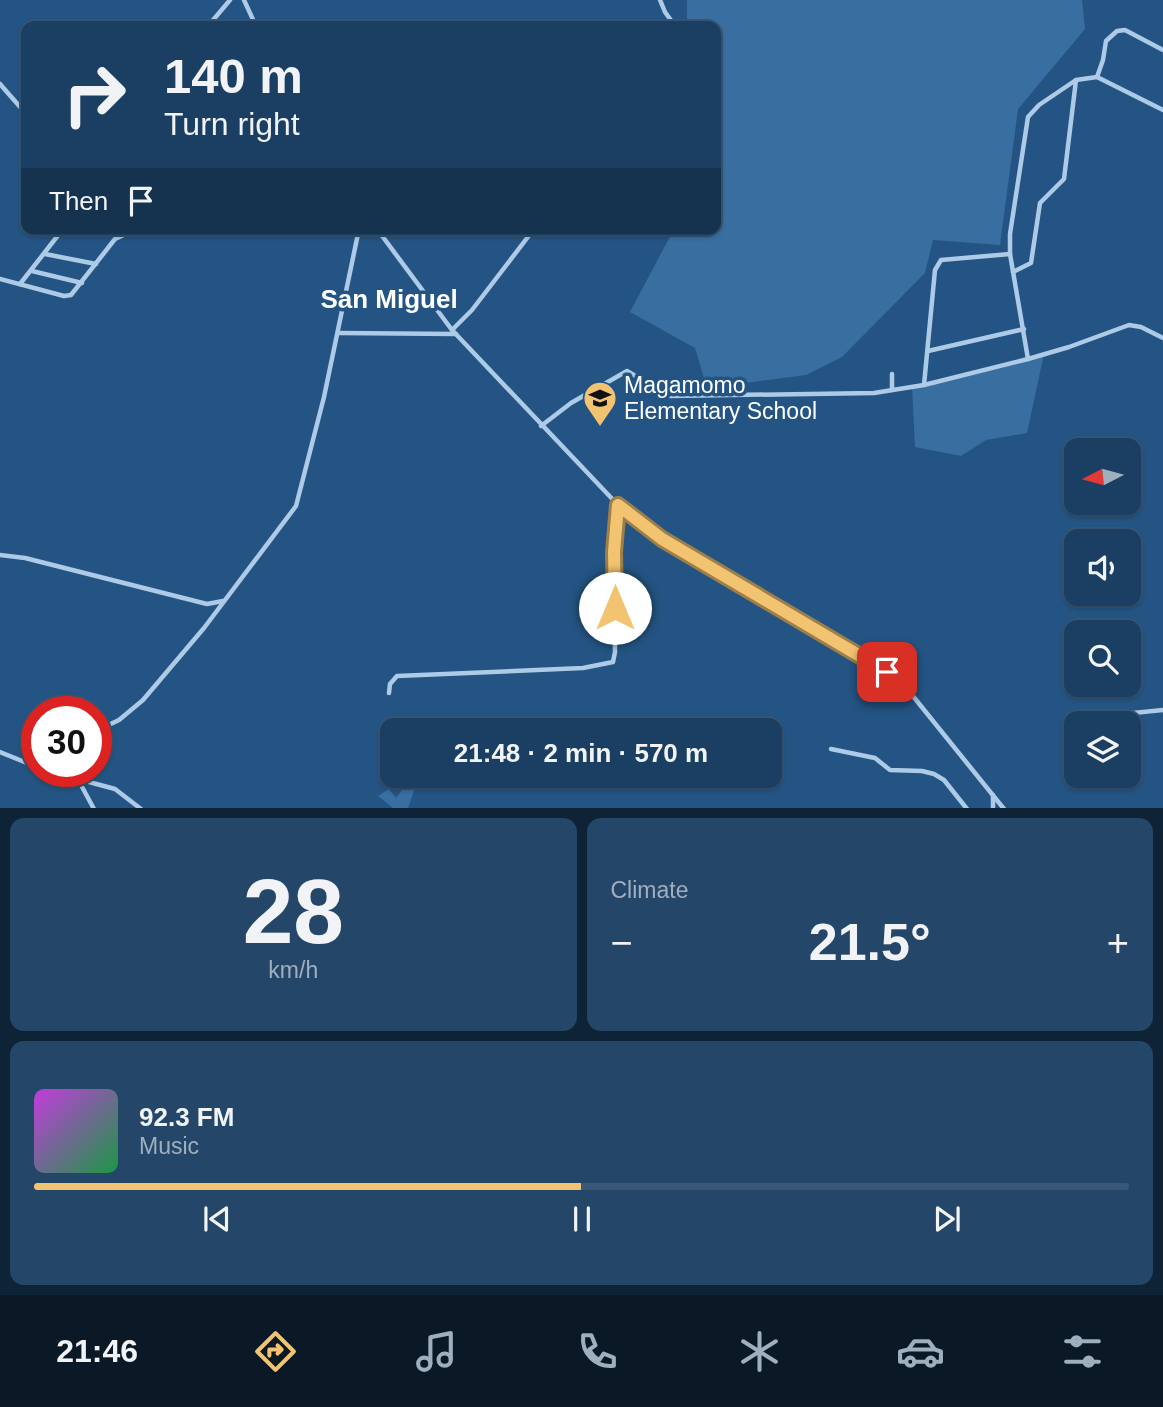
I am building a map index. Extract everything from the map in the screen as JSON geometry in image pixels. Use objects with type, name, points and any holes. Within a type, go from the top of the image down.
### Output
[{"type":"street","points":[[212,21],[230,0]]},
{"type":"street","points":[[244,0],[254,21]]},
{"type":"street","points":[[660,0],[671,21]]},
{"type":"street","points":[[1097,77],[1106,41],[1117,31],[1125,30],[1163,50]]},
{"type":"street","points":[[1028,359],[1010,254],[1011,227],[1028,117],[1039,105],[1076,80],[1097,77],[1163,110]]},
{"type":"street","points":[[1013,272],[1031,262],[1040,203],[1064,179],[1076,80]]},
{"type":"street","points":[[0,85],[21,108]]},
{"type":"street","points":[[20,284],[59,235]]},
{"type":"street","points":[[0,279],[64,296],[74,293],[115,239],[124,235]]},
{"type":"street","points":[[112,723],[137,706],[214,615],[296,506],[324,397],[358,235]]},
{"type":"street","points":[[381,235],[454,332],[618,505],[662,539],[896,678],[917,699],[1004,808]]},
{"type":"street","points":[[338,333],[356,335],[454,332],[529,235]]},
{"type":"street","points":[[45,254],[96,264]]},
{"type":"street","points":[[924,385],[938,262],[948,258],[1010,254]]},
{"type":"street","points":[[32,271],[82,283]]},
{"type":"street","points":[[541,426],[571,403],[627,371],[669,396],[874,393],[924,385],[1028,359],[1129,325],[1141,327],[1163,338]]},
{"type":"street","points":[[928,351],[1024,329]]},
{"type":"street","points":[[892,374],[892,390]]},
{"type":"street","points":[[389,693],[390,684],[397,676],[583,668],[612,662],[615,652],[614,552],[618,505]]},
{"type":"street","points":[[0,555],[26,558],[207,604],[223,601]]},
{"type":"street","points":[[207,604],[214,615]]},
{"type":"street","points":[[1141,712],[1163,710]]},
{"type":"street","points":[[831,749],[875,758],[890,770],[922,771],[934,775],[944,780],[967,808]]},
{"type":"street","points":[[0,752],[21,760]]},
{"type":"street","points":[[82,787],[94,808]]},
{"type":"street","points":[[108,787],[115,789],[141,808]]},
{"type":"street","points":[[993,794],[993,808]]},
{"type":"shaded area","points":[[687,0],[1082,0],[1085,29],[1018,109],[1000,245],[933,240],[925,273],[842,357],[806,375],[707,388],[695,348],[630,312],[671,235],[721,235],[721,21],[687,21]]},
{"type":"shaded area","points":[[1044,354],[1027,433],[986,440],[961,456],[915,447],[912,387]]},
{"type":"shaded area","points":[[403,788],[415,788],[408,808],[393,808],[378,796],[389,789],[396,798]]},
{"type":"place","name":"Magamomo Elementary School","points":[[600,428]]},
{"type":"district","name":"San Miguel","points":[[389,299]]},
{"type":"route","points":[[615,608],[614,552],[618,505],[662,539],[887,672]]}]
